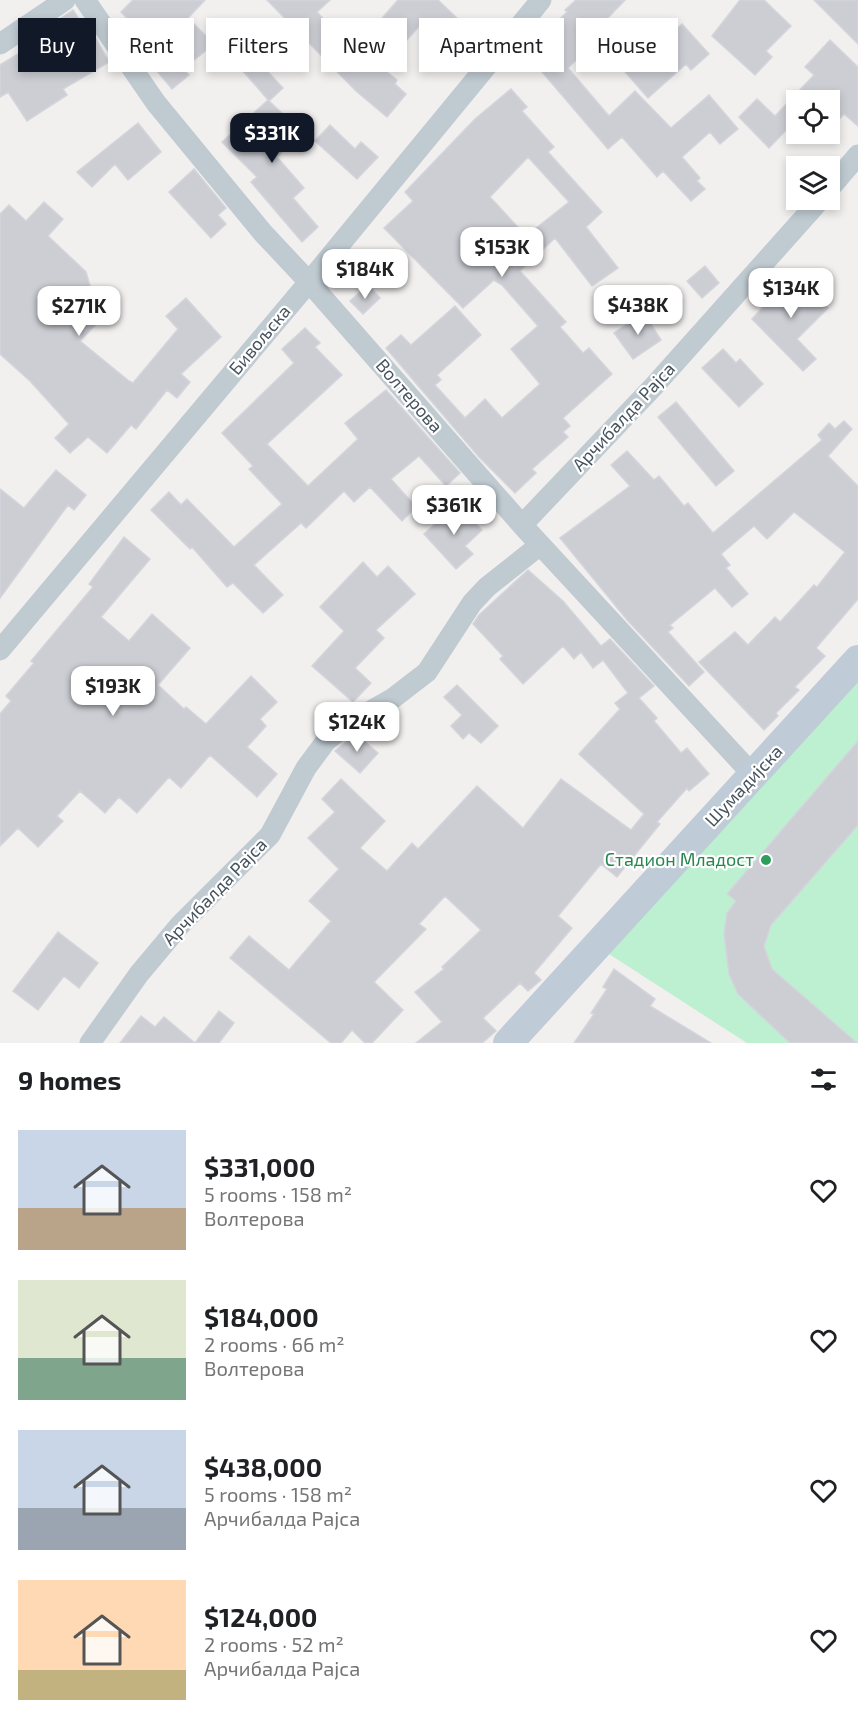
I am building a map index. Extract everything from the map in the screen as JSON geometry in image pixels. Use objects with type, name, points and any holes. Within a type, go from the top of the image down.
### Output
[{"type":"street","points":[[0,44],[65,0]]},
{"type":"street","name":"Волтерова","points":[[85,0],[176,129],[263,233],[309,282],[540,545],[754,776]]},
{"type":"street","name":"Бивољска","points":[[0,650],[309,282],[541,0]]},
{"type":"street","points":[[840,176],[858,155]]},
{"type":"street","name":"Арчибалда Рајса","points":[[522,525],[654,386],[811,210]]},
{"type":"street","name":"Арчибалда Рајса","points":[[90,1043],[139,974],[180,925],[270,835],[306,768],[326,741],[346,724],[415,684],[438,658],[472,603],[487,587],[540,545]]},
{"type":"street","name":"Шумадијска","points":[[507,1043],[858,660]]},
{"type":"green space","name":"Стадион Младост","points":[[858,665],[858,1043],[747,1043],[595,945]]},
{"type":"building","points":[[133,0],[205,0],[188,18],[127,18],[121,12]]},
{"type":"building","points":[[267,0],[330,0],[317,12],[323,18],[321,18],[321,55],[309,43],[309,18],[285,18]]},
{"type":"building","points":[[398,0],[438,0],[457,18],[419,18],[419,26],[407,40],[407,18],[382,18]]},
{"type":"building","points":[[576,0],[625,0],[608,18],[576,18],[576,60],[568,68],[609,116],[635,91],[671,128],[709,95],[738,129],[720,144],[710,132],[682,157],[700,178],[697,181],[705,189],[691,201],[663,171],[657,177],[622,137],[608,149],[542,72],[564,72],[564,18],[561,18],[567,12],[565,10]]},
{"type":"building","points":[[740,0],[764,0],[791,26],[766,51],[772,57],[755,75],[712,36]]},
{"type":"building","points":[[814,0],[858,0],[858,44]]},
{"type":"building","points":[[73,10],[78,18],[61,18]]},
{"type":"building","points":[[194,24],[206,36],[206,50],[194,60]]},
{"type":"building","points":[[682,24],[709,54],[691,70],[686,64],[678,71],[678,28]]},
{"type":"building","points":[[96,39],[108,60],[108,63],[96,70]]},
{"type":"building","points":[[830,40],[858,67],[858,126],[844,114],[840,118],[840,90],[800,90],[814,75],[805,67]]},
{"type":"building","points":[[18,54],[18,72],[92,72],[63,89],[67,95],[27,121],[8,92],[0,97],[0,65]]},
{"type":"building","points":[[158,72],[186,72],[189,75],[172,89]]},
{"type":"building","points":[[244,72],[268,72],[283,88],[269,101]]},
{"type":"building","points":[[337,72],[387,72],[397,80],[395,84],[406,94],[387,117]]},
{"type":"building","points":[[625,72],[677,72],[648,98]]},
{"type":"building","points":[[511,89],[527,107],[522,111],[554,147],[548,152],[602,212],[586,227],[618,268],[592,286],[555,238],[520,271],[566,322],[560,327],[583,353],[589,348],[612,374],[563,418],[570,426],[563,432],[568,437],[532,469],[536,473],[515,493],[479,457],[386,348],[401,335],[411,345],[455,306],[481,335],[437,375],[441,380],[435,385],[465,418],[485,399],[502,418],[540,384],[511,349],[538,326],[502,285],[494,280],[463,308],[384,228],[413,201],[405,192],[475,119]],"holes":[[[528,157],[569,202],[526,236],[490,197]]]},
{"type":"building","points":[[757,99],[775,116],[786,104],[786,130],[769,148],[739,117]]},
{"type":"building","points":[[268,100],[301,131],[277,157],[304,188],[293,198],[318,227],[302,242],[251,182],[257,177],[222,142]]},
{"type":"building","points":[[138,123],[161,152],[128,180],[115,164],[92,187],[77,172]]},
{"type":"building","points":[[330,125],[355,149],[361,142],[378,157],[357,179],[315,141]]},
{"type":"building","points":[[194,169],[226,208],[218,215],[226,224],[211,238],[169,192]]},
{"type":"building","points":[[44,202],[63,219],[48,236],[86,272],[92,293],[102,303],[97,308],[105,315],[80,341],[129,381],[133,383],[178,329],[166,316],[186,298],[221,337],[181,374],[190,382],[177,398],[167,390],[136,429],[131,425],[107,453],[88,437],[70,453],[55,438],[69,424],[30,381],[0,354],[0,214],[9,205],[26,221]]},
{"type":"building","points":[[705,266],[719,283],[702,298],[687,281]]},
{"type":"building","points":[[795,274],[828,308],[797,339],[816,359],[803,371],[752,319]]},
{"type":"building","points":[[368,285],[380,298],[363,314],[350,301]]},
{"type":"building","points":[[644,313],[661,340],[633,359],[614,333]]},
{"type":"building","points":[[305,328],[320,343],[315,347],[342,375],[267,444],[308,486],[358,439],[345,423],[386,390],[460,473],[446,486],[419,456],[391,479],[416,507],[402,521],[370,487],[354,502],[344,491],[306,528],[301,523],[254,565],[283,595],[263,613],[233,583],[227,587],[192,547],[190,549],[151,510],[169,492],[181,505],[187,499],[234,547],[282,504],[249,469],[253,466],[222,433],[294,363],[282,349]]},
{"type":"building","points":[[723,349],[736,363],[740,359],[763,384],[739,407],[702,368]]},
{"type":"building","points":[[676,402],[734,471],[716,486],[658,417]]},
{"type":"building","points":[[844,421],[852,429],[828,456],[858,486],[858,599],[816,648],[825,656],[795,687],[799,690],[776,713],[778,716],[764,730],[699,662],[735,632],[748,645],[775,617],[780,622],[814,585],[817,587],[845,552],[794,512],[767,539],[754,526],[721,554],[730,565],[726,568],[748,594],[732,607],[715,588],[670,625],[673,628],[668,632],[704,672],[689,686],[628,621],[560,538],[630,486],[611,465],[627,451],[654,480],[659,476],[684,506],[688,503],[713,533],[822,440],[818,435],[829,423],[835,429]]},
{"type":"building","points":[[56,470],[86,495],[74,510],[68,505],[0,598],[0,489],[24,508]]},
{"type":"building","points":[[457,504],[482,530],[465,546],[473,554],[456,569],[424,534]]},
{"type":"building","points":[[124,537],[150,559],[101,617],[129,641],[152,614],[190,648],[158,685],[184,709],[186,707],[206,724],[251,676],[277,702],[260,719],[266,726],[247,747],[277,774],[257,797],[210,755],[181,788],[169,777],[137,813],[119,797],[105,813],[80,791],[57,816],[63,821],[38,847],[18,828],[0,846],[0,714],[11,701],[6,696],[34,663],[31,661],[93,587],[89,584]]},
{"type":"building","points":[[363,562],[377,577],[388,566],[415,594],[376,630],[384,638],[355,668],[371,683],[353,702],[312,666],[344,631],[320,607]]},
{"type":"building","points":[[528,570],[563,601],[601,646],[610,639],[654,686],[639,698],[657,718],[654,721],[681,753],[687,748],[709,774],[689,791],[687,788],[657,822],[660,824],[617,877],[601,864],[558,916],[572,928],[534,973],[541,980],[528,991],[520,983],[483,1018],[496,1031],[482,1043],[416,1043],[442,1022],[415,992],[444,969],[442,967],[481,930],[445,896],[419,924],[426,929],[374,982],[403,1010],[372,1043],[365,1043],[352,1030],[341,1043],[331,1043],[230,958],[249,936],[289,970],[331,921],[309,901],[339,869],[308,838],[335,812],[322,799],[341,779],[385,821],[360,848],[387,871],[412,843],[418,849],[477,786],[523,828],[561,779],[631,830],[644,814],[579,754],[620,709],[615,703],[628,693],[603,660],[593,668],[581,652],[574,659],[563,646],[523,684],[500,659],[503,656],[473,624],[479,615]]},
{"type":"building","points":[[457,685],[498,726],[481,743],[469,733],[463,739],[451,726],[462,715],[444,697]]},
{"type":"building","points":[[356,734],[378,753],[360,773],[335,751]]},
{"type":"building","points":[[858,741],[858,825],[771,925],[764,946],[772,969],[857,1043],[790,1043],[738,994],[729,974],[724,934],[727,913],[736,901],[727,894]]},
{"type":"building","points":[[58,932],[98,963],[79,988],[64,976],[38,1010],[13,991]]},
{"type":"building","points":[[614,969],[655,999],[650,1006],[711,1043],[574,1043],[594,1014],[591,1013],[607,989],[603,987]]},
{"type":"building","points":[[219,1011],[234,1023],[219,1043],[195,1043]]},
{"type":"building","points":[[141,1016],[155,1027],[164,1017],[195,1043],[120,1043]]},
{"type":"place","name":"Стадион Младост","points":[[766,860]]}]
